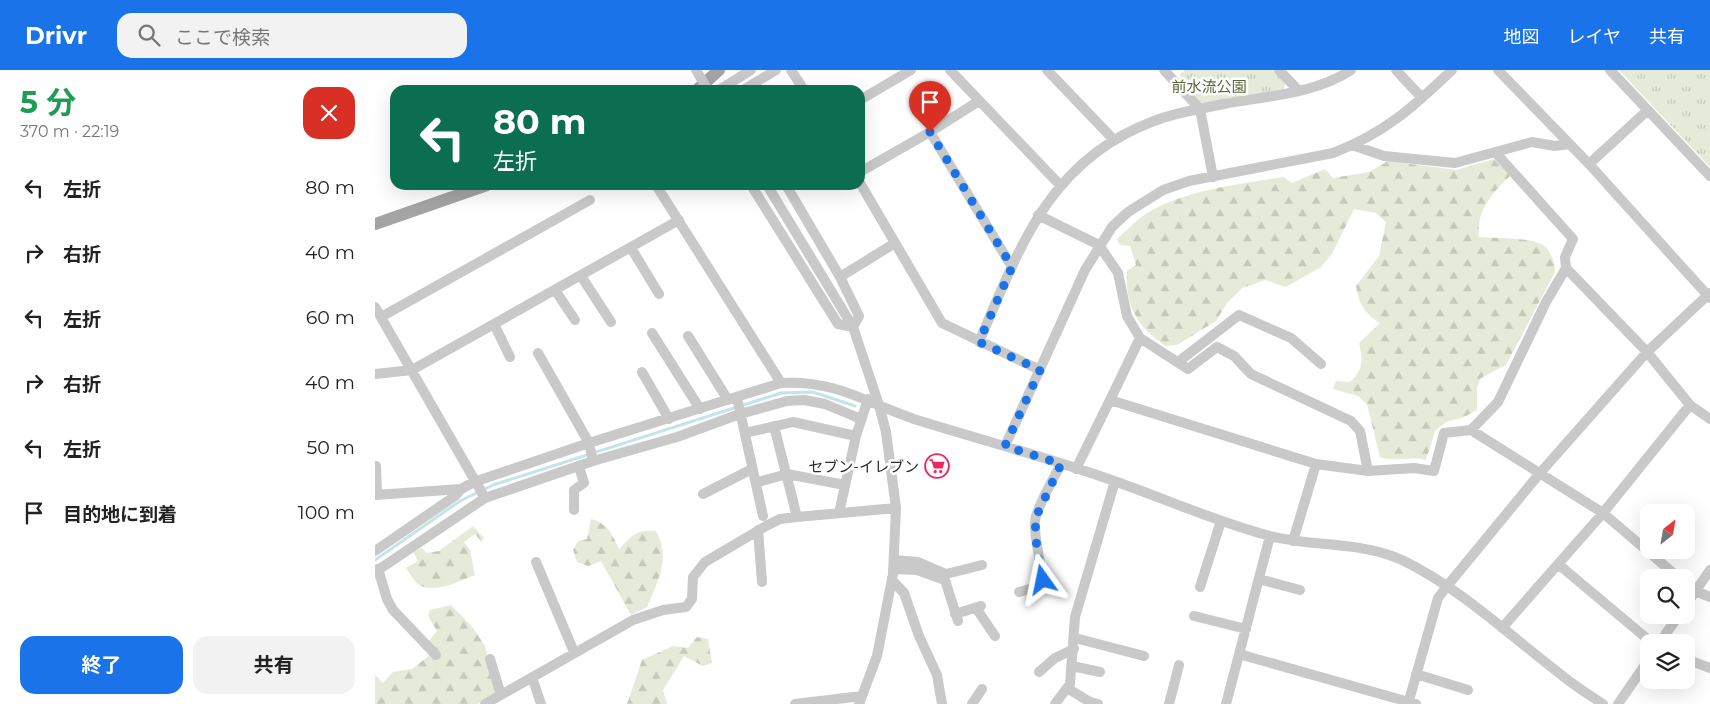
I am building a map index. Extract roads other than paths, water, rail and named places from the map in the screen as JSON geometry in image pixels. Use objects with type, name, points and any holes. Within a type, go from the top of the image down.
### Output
[{"type":"main road","points":[[702,85],[719,70]]},
{"type":"main road","points":[[375,224],[473,190]]},
{"type":"street","points":[[696,70],[705,85]]},
{"type":"street","points":[[727,85],[751,70]]},
{"type":"street","points":[[751,85],[776,70]]},
{"type":"street","points":[[791,70],[801,85]]},
{"type":"street","points":[[865,97],[911,70]]},
{"type":"street","points":[[950,70],[1059,184]]},
{"type":"street","points":[[1047,70],[1113,139]]},
{"type":"street","points":[[1179,70],[1167,74],[1200,109],[1213,177]]},
{"type":"street","points":[[1279,70],[1297,90]]},
{"type":"street","points":[[979,342],[1012,267],[1038,215],[1059,184],[1113,139],[1155,120],[1200,109],[1317,87],[1351,70]]},
{"type":"street","points":[[1396,70],[1422,98]]},
{"type":"street","points":[[1005,446],[1085,270],[1099,244],[1127,212],[1145,200],[1176,185],[1333,153],[1352,146],[1384,129],[1422,98],[1451,70]]},
{"type":"street","points":[[1239,654],[1411,703],[1416,674],[1438,598],[1540,473],[1647,352],[1709,296],[1589,164],[1498,70]]},
{"type":"street","points":[[1610,70],[1710,176]]},
{"type":"street","points":[[865,169],[979,101]]},
{"type":"street","points":[[1589,164],[1648,110]]},
{"type":"street","points":[[930,132],[1012,267]]},
{"type":"street","points":[[1352,146],[1384,156],[1455,163],[1532,142],[1555,146],[1569,144]]},
{"type":"street","points":[[1471,430],[1498,402],[1546,302],[1566,268],[1565,257],[1573,239],[1495,152]]},
{"type":"street","points":[[659,190],[781,383]]},
{"type":"street","points":[[754,190],[837,324],[853,327]]},
{"type":"street","points":[[770,190],[853,327],[886,432],[896,508],[891,580],[877,656],[861,700],[795,704]]},
{"type":"street","points":[[789,190],[840,277],[859,316],[853,327]]},
{"type":"street","points":[[865,190],[942,323],[1040,370]]},
{"type":"street","points":[[381,317],[590,200]]},
{"type":"street","points":[[1038,215],[1099,244],[1118,273],[1127,316],[1140,338],[1188,369],[1217,347],[1234,356],[1251,374],[1351,421],[1360,431],[1368,471]]},
{"type":"street","points":[[375,374],[412,370],[679,220]]},
{"type":"street","points":[[840,277],[895,243]]},
{"type":"street","points":[[631,248],[659,294]]},
{"type":"street","points":[[1566,268],[1647,352],[1690,405],[1710,419]]},
{"type":"street","points":[[581,276],[611,322]]},
{"type":"street","points":[[555,290],[575,320]]},
{"type":"street","points":[[375,306],[485,498]]},
{"type":"street","points":[[1178,362],[1239,315],[1291,338],[1321,364]]},
{"type":"street","points":[[494,324],[510,357]]},
{"type":"street","points":[[652,333],[700,409]]},
{"type":"street","points":[[687,336],[732,399],[740,414],[763,516]]},
{"type":"street","points":[[1077,469],[1140,338]]},
{"type":"street","points":[[538,353],[589,443],[593,461]]},
{"type":"street","points":[[642,372],[669,419]]},
{"type":"street","points":[[377,466],[376,495],[461,489],[589,443],[781,383],[803,382],[825,386],[854,393],[915,419],[1115,481],[1221,521],[1270,536],[1308,544],[1367,548],[1403,561],[1448,585],[1561,676],[1603,704]]},
{"type":"street","points":[[839,513],[856,436],[868,399]]},
{"type":"street","points":[[436,656],[393,610],[377,571],[485,498],[593,461],[677,437],[740,414],[787,401],[804,400],[825,404],[861,419]]},
{"type":"street","points":[[1110,400],[1316,464],[1368,471],[1413,468],[1434,471],[1444,433],[1471,430],[1603,514],[1668,569]]},
{"type":"street","points":[[1502,628],[1603,514],[1690,405]]},
{"type":"street","points":[[745,432],[793,422],[856,436]]},
{"type":"street","points":[[774,426],[797,517]]},
{"type":"street","points":[[1019,592],[1041,586],[1043,580],[1037,552],[1035,519],[1061,464]]},
{"type":"street","points":[[1293,541],[1316,464]]},
{"type":"street","points":[[574,510],[574,490],[584,483],[579,467]]},
{"type":"street","points":[[703,494],[753,469]]},
{"type":"street","points":[[762,481],[787,474],[845,486]]},
{"type":"street","points":[[1055,704],[1070,684],[1075,617],[1115,481]]},
{"type":"street","points":[[375,551],[455,496],[461,489]]},
{"type":"street","points":[[485,704],[633,620],[663,610],[686,607],[692,599],[693,578],[705,562],[758,530],[781,519],[896,508]]},
{"type":"street","points":[[1201,587],[1221,521]]},
{"type":"street","points":[[758,530],[763,582]]},
{"type":"street","points":[[1226,704],[1270,536]]},
{"type":"street","points":[[536,562],[575,652]]},
{"type":"street","points":[[893,565],[918,562],[946,574],[982,565]]},
{"type":"street","points":[[1558,564],[1641,634]]},
{"type":"street","points":[[893,565],[917,570],[945,580],[956,618],[979,607],[995,636]]},
{"type":"street","points":[[1710,570],[1695,591],[1710,597]]},
{"type":"street","points":[[1259,579],[1300,590]]},
{"type":"street","points":[[891,580],[904,593],[919,636],[937,675],[942,704]]},
{"type":"street","points":[[1194,616],[1245,629]]},
{"type":"street","points":[[1039,672],[1074,644],[1144,656]]},
{"type":"street","points":[[490,659],[501,695]]},
{"type":"street","points":[[1695,662],[1710,668]]},
{"type":"street","points":[[1169,704],[1179,664]]},
{"type":"street","points":[[1072,666],[1100,672]]},
{"type":"street","points":[[1618,704],[1640,672]]},
{"type":"street","points":[[1416,674],[1468,690]]},
{"type":"street","points":[[532,677],[541,704]]},
{"type":"street","points":[[1067,688],[1098,704]]},
{"type":"street","points":[[972,704],[982,689]]},
{"type":"waterway","points":[[375,560],[460,501],[493,485],[781,393],[813,392],[855,406]]},
{"type":"place","name":"セブン-イレブン","points":[[937,466]]},
{"type":"park label","name":"前水流公園","points":[[1209,86]]}]
